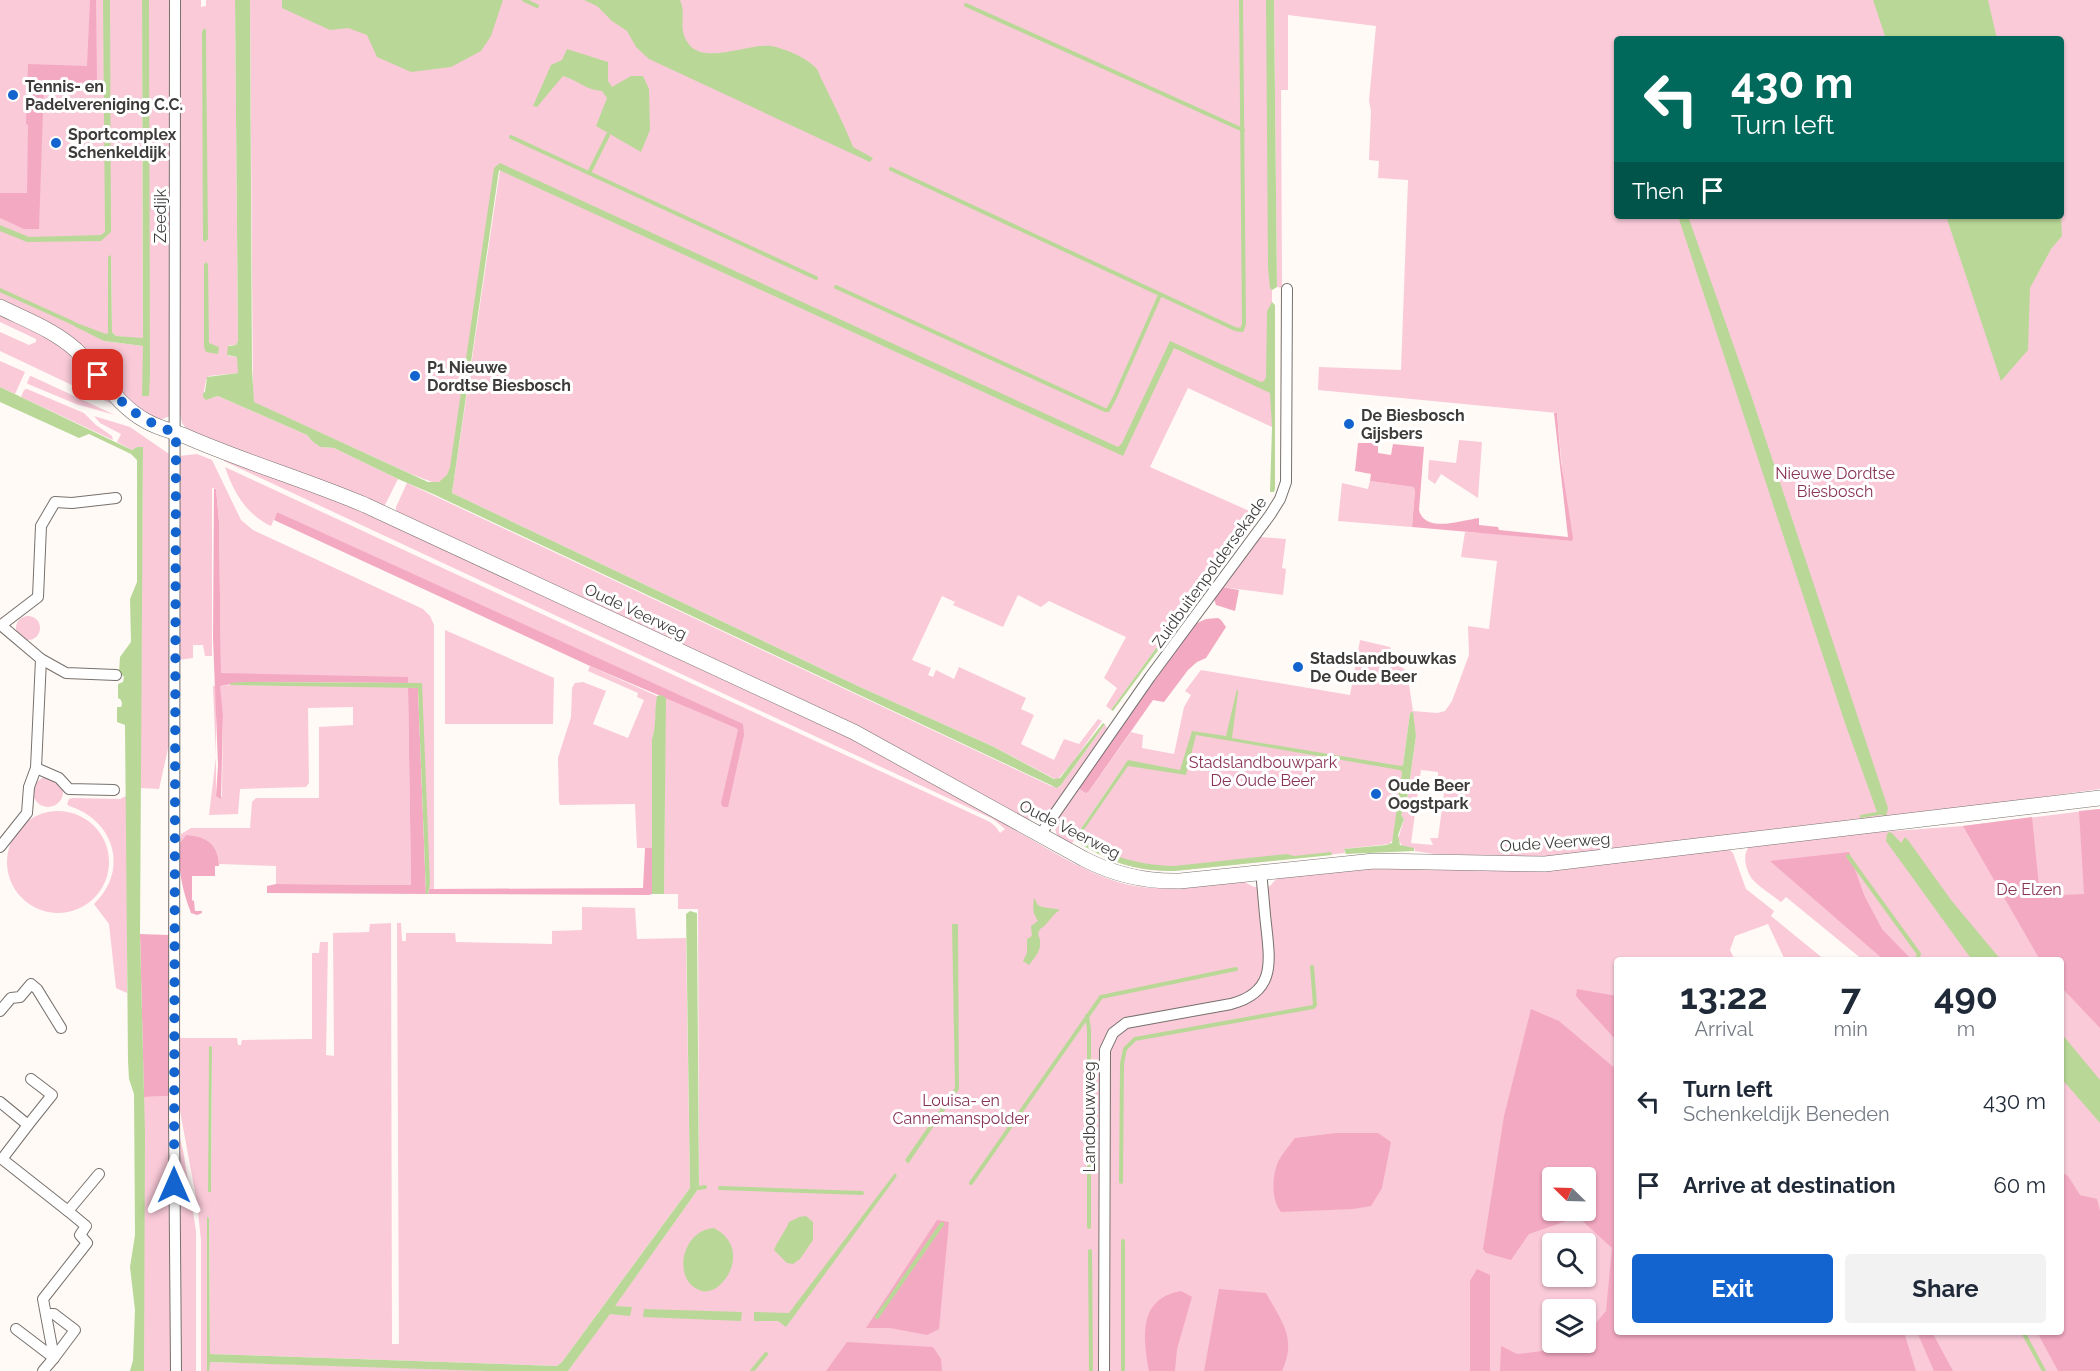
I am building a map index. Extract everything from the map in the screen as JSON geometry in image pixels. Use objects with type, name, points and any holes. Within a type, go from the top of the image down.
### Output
[{"type":"street","name":"Zeedijk","points":[[175,0],[174,1115],[176,1371]]},
{"type":"street","name":"Zuidbuitenpoldersekade","points":[[1040,835],[1150,677],[1245,550],[1282,495],[1286,482],[1287,289]]},
{"type":"street","name":"Oude Veerweg","points":[[0,307],[41,326],[65,341],[87,362],[128,409],[146,421],[216,450],[336,492],[365,505],[833,722],[1101,868],[1143,880],[1180,881],[1374,861],[1545,864],[2100,798]]},
{"type":"street","points":[[116,498],[72,503],[55,502],[41,526],[38,597],[1,626],[41,659],[66,673],[116,675]]},
{"type":"street","points":[[0,847],[27,813],[29,787],[36,768],[41,659]]},
{"type":"street","points":[[36,768],[59,778],[69,789],[114,790]]},
{"type":"street","name":"Landbouwweg","points":[[1104,1371],[1105,1050],[1113,1033],[1126,1023],[1231,1004],[1247,999],[1259,990],[1266,978],[1270,962],[1261,872]]},
{"type":"street","points":[[0,1011],[11,998],[20,997],[31,984],[37,989],[61,1028]]},
{"type":"street","points":[[31,1079],[52,1095],[2,1159],[86,1226],[80,1235],[87,1243],[43,1299],[54,1358]]},
{"type":"street","points":[[0,1102],[28,1125]]},
{"type":"street","points":[[68,1211],[99,1174]]},
{"type":"street","points":[[44,1371],[75,1330],[54,1314],[46,1314]]},
{"type":"street","points":[[16,1329],[54,1358]]},
{"type":"green space","points":[[0,0],[142,0],[143,339],[116,336],[112,332],[111,256],[110,335],[104,341],[143,346],[143,393],[149,396],[149,0],[171,0],[170,416],[160,420],[148,416],[115,387],[0,301]]},
{"type":"green space","points":[[90,0],[96,0],[97,83],[44,82],[39,229],[24,229],[0,218],[0,193],[27,193],[28,64],[87,66]]},
{"type":"green space","points":[[178,0],[201,0],[201,7],[206,6],[206,0],[235,0],[238,341],[236,345],[229,345],[228,356],[238,357],[238,373],[209,376],[203,397],[218,396],[307,435],[320,447],[334,448],[398,479],[385,505],[381,506],[187,430],[180,415]],"holes":[[[203,30],[206,30],[207,241],[203,240]]]},
{"type":"green space","points":[[250,0],[1269,0],[1272,427],[1188,388],[1150,467],[1254,513],[1111,710],[1106,706],[1117,688],[1104,678],[1126,637],[1049,601],[1041,607],[1018,595],[1003,627],[953,605],[955,602],[942,596],[912,660],[931,668],[928,675],[933,677],[936,670],[954,679],[959,667],[1026,698],[1021,709],[1034,715],[1021,744],[1054,760],[1064,739],[1079,744],[1098,719],[1102,721],[1073,762],[1057,780],[992,746],[860,687],[452,493],[500,170],[1097,444],[502,166],[496,169],[448,488],[411,474],[253,402]]},
{"type":"green space","name":"Nieuwe Dordtse Biesbosch","points":[[1274,0],[2100,0],[2100,789],[1877,819],[1541,857],[1434,854],[1414,851],[1415,849],[1402,846],[1398,839],[1404,819],[1401,815],[1406,806],[1416,736],[1410,713],[1393,840],[1389,844],[1344,849],[1345,853],[1174,871],[1159,871],[1122,864],[1076,839],[1128,760],[1070,847],[1058,837],[1055,827],[1078,788],[1089,791],[1131,732],[1143,735],[1142,748],[1174,754],[1184,707],[1191,695],[1185,691],[1201,670],[1350,695],[1360,640],[1390,647],[1396,663],[1407,671],[1413,711],[1437,713],[1445,711],[1452,701],[1469,655],[1468,626],[1489,629],[1497,561],[1461,557],[1465,532],[1571,541],[1557,413],[1318,390],[1319,367],[1401,370],[1408,180],[1378,178],[1379,161],[1369,160],[1371,111],[1369,101],[1376,26],[1288,15],[1288,90],[1281,90],[1282,288],[1277,287]],"holes":[[[1421,770],[1438,772],[1438,778],[1446,779],[1438,838],[1430,838],[1433,845],[1411,843]]]},
{"type":"green space","points":[[0,315],[47,337],[75,358],[114,405],[0,351],[0,332],[29,345],[36,342],[36,339],[0,322]]},
{"type":"green space","points":[[0,361],[25,372],[15,394],[0,387]]},
{"type":"green space","points":[[30,376],[115,415],[76,404],[28,384]]},
{"type":"green space","points":[[27,389],[84,413],[112,436],[113,440],[21,397]]},
{"type":"green space","points":[[1554,413],[1557,413],[1572,541],[1412,527],[1415,490],[1413,487],[1370,481],[1371,474],[1355,471],[1358,443],[1378,443],[1378,453],[1391,455],[1393,444],[1424,447],[1419,510],[1429,522],[1445,524],[1479,518],[1479,525],[1498,527],[1499,530],[1568,537]]},
{"type":"green space","points":[[94,416],[130,427],[172,456],[170,740],[159,789],[140,788],[143,448],[137,447],[132,450],[117,442],[121,434],[100,423]]},
{"type":"green space","points":[[1459,440],[1482,442],[1478,498],[1441,474],[1435,484],[1428,479],[1429,460],[1456,463]]},
{"type":"green space","points":[[197,454],[212,460],[241,520],[253,530],[423,609],[430,616],[434,625],[434,889],[429,889],[421,683],[408,683],[408,678],[221,674],[219,522],[216,489],[212,488],[212,656],[205,656],[203,645],[193,645],[193,658],[178,660],[179,456]]},
{"type":"green space","name":"Louisa- en Cannemanspolder","points":[[224,459],[341,501],[855,739],[1010,824],[1009,827],[1078,865],[1096,874],[1134,886],[1174,888],[1240,881],[1260,887],[1270,886],[1277,878],[1370,866],[1728,848],[1733,853],[1746,889],[1774,911],[1771,916],[1821,957],[1784,957],[1768,924],[1735,936],[1730,950],[1734,957],[1614,957],[1614,1335],[2064,1335],[2064,957],[1859,957],[1786,897],[1781,902],[1757,884],[1749,873],[1745,858],[1750,846],[1866,833],[1963,826],[2100,809],[2100,1371],[568,1371],[699,1188],[698,909],[678,909],[678,894],[664,894],[665,702],[666,698],[683,701],[277,512],[271,526],[262,521],[242,502],[225,467],[990,822],[1000,833],[1005,829],[993,819],[224,461]]},
{"type":"green space","points":[[1370,481],[1413,487],[1415,490],[1412,527],[1338,521],[1342,483],[1368,489]]},
{"type":"green space","points":[[407,483],[1051,786],[1061,785],[1105,724],[1108,730],[1046,817],[1039,820],[1026,819],[396,511]]},
{"type":"green space","points":[[214,489],[216,489],[219,522],[221,673],[408,677],[408,683],[244,682],[220,686],[223,715],[221,799],[216,796],[218,765],[213,638]]},
{"type":"green space","points":[[277,512],[743,724],[744,735],[728,807],[723,807],[721,803],[738,730],[736,728],[590,666],[274,520]]},
{"type":"green space","points":[[1260,537],[1286,539],[1282,568],[1286,569],[1283,595],[1222,587]]},
{"type":"green space","points":[[1222,587],[1239,590],[1235,611],[1216,605],[1214,599]]},
{"type":"green space","points":[[28,616],[37,619],[40,628],[37,637],[28,640],[19,637],[16,628],[19,619]]},
{"type":"green space","points":[[1218,618],[1226,627],[1206,658],[1188,670],[1164,702],[1153,700],[1089,791],[1086,793],[1078,788],[1195,624],[1206,619]]},
{"type":"green space","points":[[445,630],[554,678],[553,724],[445,724]]},
{"type":"green space","points":[[590,666],[657,696],[655,730],[652,739],[652,848],[637,848],[635,804],[560,805],[558,758],[571,717],[572,688],[575,683],[583,682],[606,691],[593,724],[628,738],[644,700],[637,697],[638,693],[588,671]]},
{"type":"green space","points":[[213,686],[215,686],[216,696],[216,757]]},
{"type":"green space","points":[[219,686],[408,687],[411,885],[276,884],[276,866],[219,864],[214,846],[199,837],[186,835],[179,844],[181,834],[191,828],[250,828],[252,802],[256,798],[319,798],[319,727],[353,725],[353,707],[308,708],[309,783],[306,787],[240,789],[238,814],[209,815],[216,757],[216,796],[222,797],[223,715]]},
{"type":"green space","points":[[408,687],[418,688],[426,894],[267,893],[267,886],[276,884],[411,885]]},
{"type":"green space","points":[[48,777],[54,778],[62,786],[62,798],[54,806],[48,807],[42,806],[34,798],[33,792],[34,786],[42,778]]},
{"type":"green space","points":[[126,796],[127,993],[116,988],[109,924],[94,904],[105,891],[112,876],[114,862],[112,848],[97,822],[67,804],[69,799],[73,798],[120,799]]},
{"type":"green space","name":"De Elzen","points":[[2100,809],[2100,1028],[2064,990],[2064,957],[2038,957],[1963,826],[2032,817],[2040,896],[2084,894],[2079,811]]},
{"type":"green space","points":[[58,811],[77,815],[94,826],[105,843],[109,862],[105,881],[94,898],[77,909],[58,913],[39,909],[22,898],[11,881],[7,862],[11,843],[22,826],[39,815]]},
{"type":"green space","points":[[186,835],[200,837],[210,843],[217,852],[219,866],[215,866],[215,876],[192,876],[192,900],[195,911],[202,911],[197,915],[191,913],[180,870],[179,844]]},
{"type":"green space","points":[[645,848],[652,848],[652,894],[649,895],[428,894],[429,889],[643,888]]},
{"type":"green space","points":[[1849,852],[1864,895],[1882,929],[1909,957],[1881,957],[1770,861]]},
{"type":"green space","points":[[582,907],[635,908],[637,939],[686,938],[690,1188],[562,1362],[557,1366],[210,1354],[208,1217],[207,1371],[201,1371],[201,1240],[197,1203],[180,1111],[178,1038],[237,1038],[238,1045],[241,1045],[242,1040],[312,1039],[312,953],[319,953],[320,942],[328,942],[326,1055],[334,1056],[333,933],[369,932],[370,924],[391,923],[392,1344],[399,1344],[397,923],[401,923],[402,941],[406,941],[406,933],[455,933],[456,942],[552,944],[552,931],[582,930]],"holes":[[[209,1047],[212,1047],[211,1191],[209,1192]]]},
{"type":"green space","points":[[140,934],[169,935],[172,1096],[144,1097]]},
{"type":"green space","points":[[1577,989],[1614,995],[1614,1038],[1576,996]]},
{"type":"green space","points":[[1531,1009],[1559,1021],[1614,1067],[1614,1335],[1905,1335],[1916,1371],[1500,1371],[1501,1346],[1517,1354],[1542,1351],[1542,1353],[1596,1353],[1596,1323],[1606,1311],[1612,1248],[1582,1221],[1596,1221],[1596,1167],[1542,1167],[1542,1221],[1566,1221],[1529,1234],[1511,1260],[1486,1253],[1483,1249],[1504,1116]]},
{"type":"green space","points":[[172,1096],[172,1371],[144,1371],[144,1097]]},
{"type":"green space","points":[[178,1131],[196,1231],[196,1371],[178,1371]]},
{"type":"green space","points":[[1336,1133],[1378,1133],[1391,1142],[1382,1188],[1371,1206],[1281,1212],[1275,1201],[1274,1181],[1278,1162],[1284,1153],[1295,1138]]},
{"type":"green space","points":[[2064,1174],[2068,1176],[2080,1195],[2097,1199],[2100,1211],[2100,1371],[2058,1371],[2039,1335],[2064,1335]]},
{"type":"green space","points":[[937,1220],[949,1222],[939,1329],[927,1335],[890,1328],[866,1328]]},
{"type":"green space","points":[[1477,1269],[1490,1275],[1490,1371],[1470,1371],[1470,1281]]},
{"type":"green space","points":[[1219,1289],[1266,1293],[1286,1330],[1288,1339],[1288,1349],[1282,1371],[1204,1371]]},
{"type":"green space","points":[[1181,1291],[1192,1297],[1177,1349],[1175,1371],[1149,1371],[1145,1332],[1150,1311],[1167,1295]]},
{"type":"green space","points":[[1918,1335],[1934,1335],[1953,1371],[1934,1371]]},
{"type":"green space","points":[[847,1342],[933,1347],[941,1359],[942,1371],[826,1371]]},
{"type":"green space","points":[[209,1362],[461,1369],[487,1371],[209,1371]]},
{"type":"shaded area","points":[[103,0],[110,0],[111,232],[101,241],[27,242],[0,231],[0,225],[29,237],[101,235],[105,232]]},
{"type":"shaded area","points":[[142,0],[149,0],[149,396],[142,396],[143,346],[104,341],[74,326],[73,323],[108,333],[108,257],[111,255],[112,332],[116,336],[143,338]]},
{"type":"shaded area","points":[[235,0],[250,0],[254,402],[428,482],[439,482],[447,475],[494,168],[500,163],[1118,447],[1122,443],[1170,341],[1261,382],[1264,381],[1266,377],[1267,311],[1272,302],[1275,305],[1274,492],[1270,492],[1272,427],[1270,393],[1174,348],[1123,456],[499,170],[452,493],[860,687],[992,746],[1054,779],[1060,778],[1103,723],[1105,724],[1057,788],[334,448],[320,447],[307,435],[218,396],[206,400],[203,393],[207,377],[238,373],[237,357],[227,355],[228,346],[236,345],[238,341]]},
{"type":"shaded area","points":[[282,0],[503,0],[491,36],[481,51],[451,67],[411,72],[377,57],[367,35],[348,28],[330,30],[282,8]]},
{"type":"shaded area","points":[[584,0],[680,0],[683,11],[683,32],[688,43],[695,50],[715,53],[771,46],[801,57],[818,71],[853,147],[873,158],[870,162],[649,59],[636,47],[627,31],[612,21],[597,6]]},
{"type":"shaded area","points":[[1266,0],[1274,0],[1277,287],[1272,290],[1268,268]]},
{"type":"shaded area","points":[[1873,0],[1988,0],[1996,36],[1885,36]]},
{"type":"shaded area","points":[[204,28],[206,30],[208,239],[205,242],[203,240],[202,32]]},
{"type":"shaded area","points":[[567,49],[608,62],[608,81],[612,87],[631,76],[643,76],[649,89],[650,130],[641,152],[596,126],[607,98],[602,91],[591,89],[563,76],[537,107],[533,106],[551,65],[562,60]]},
{"type":"shaded area","points":[[1679,219],[1689,219],[1751,395],[1888,808],[1886,816],[1860,818],[1860,815],[1877,812],[1845,723]]},
{"type":"shaded area","points":[[1947,219],[2061,219],[2062,236],[2051,249],[2030,288],[2028,350],[2001,381]]},
{"type":"shaded area","points":[[206,262],[208,264],[209,343],[219,347],[218,354],[206,352],[204,347],[204,265]]},
{"type":"shaded area","points":[[0,387],[132,450],[143,447],[140,934],[145,1134],[144,1371],[130,1371],[133,1360],[135,1310],[130,1267],[135,1235],[134,1094],[129,1079],[128,1061],[125,725],[117,722],[117,707],[121,707],[122,704],[118,698],[118,684],[123,682],[124,677],[119,672],[120,657],[131,642],[130,599],[137,582],[137,460],[131,454],[89,434],[79,438],[0,402]]},
{"type":"shaded area","points":[[1264,500],[1266,505],[1113,711],[1111,710]]},
{"type":"shaded area","points":[[244,682],[422,683],[430,884],[428,894],[426,894],[418,688],[230,685]]},
{"type":"shaded area","points":[[1237,689],[1232,738],[1401,766],[1403,765],[1410,713],[1413,712],[1416,736],[1406,806],[1401,815],[1404,819],[1398,835],[1400,845],[1414,848],[1414,851],[1346,854],[1344,849],[1392,843],[1402,772],[1400,770],[1196,735],[1186,775],[1128,766],[1081,834],[1082,839],[1115,855],[1138,862],[1174,866],[1287,854],[1294,856],[1331,852],[1332,855],[1159,871],[1122,864],[1099,855],[1075,841],[1078,833],[1128,760],[1180,770],[1192,731],[1226,736]]},
{"type":"shaded area","points":[[661,695],[666,698],[664,894],[652,894],[652,739],[657,696]]},
{"type":"shaded area","points":[[1892,833],[1901,843],[1905,837],[1908,840],[1951,900],[1998,957],[1970,957],[1886,841],[1887,834]]},
{"type":"shaded area","points":[[1034,898],[1040,906],[1060,910],[1040,929],[1038,934],[1040,947],[1029,965],[1023,961],[1027,953],[1027,939],[1032,936],[1031,926],[1038,921],[1033,910]]},
{"type":"shaded area","points":[[690,911],[697,913],[699,1188],[615,1306],[632,1307],[630,1316],[610,1314],[568,1371],[487,1371],[210,1362],[209,1371],[207,1371],[207,1217],[209,1218],[210,1354],[557,1366],[562,1362],[690,1188],[686,914]]},
{"type":"shaded area","points":[[952,924],[958,924],[959,1089],[908,1164],[905,1160],[955,1088]]},
{"type":"shaded area","points":[[2064,1037],[2100,1080],[2100,1123],[2064,1081]]},
{"type":"shaded area","points":[[209,1046],[212,1047],[211,1192],[208,1192]]},
{"type":"shaded area","points":[[895,1173],[897,1176],[786,1327],[778,1321],[754,1321],[754,1312],[789,1313]]},
{"type":"shaded area","points":[[806,1216],[813,1222],[813,1240],[800,1259],[793,1264],[787,1263],[774,1250],[789,1222]]},
{"type":"shaded area","points":[[714,1228],[726,1237],[732,1248],[733,1259],[730,1270],[718,1287],[710,1291],[702,1291],[692,1286],[686,1278],[683,1268],[684,1257],[694,1237]]},
{"type":"shaded area","points":[[644,1309],[742,1312],[741,1321],[643,1317]]},
{"type":"waterway","points":[[524,0],[537,6]]},
{"type":"waterway","points":[[891,169],[1235,329],[1242,330],[1244,324],[1241,0]]},
{"type":"waterway","points":[[966,5],[1243,130]]},
{"type":"waterway","points":[[589,173],[608,135]]},
{"type":"waterway","points":[[511,137],[816,278]]},
{"type":"waterway","points":[[836,287],[1105,410],[1108,410],[1115,397],[1160,295]]},
{"type":"waterway","points":[[0,290],[73,323]]},
{"type":"waterway","points":[[1848,856],[1919,954],[1918,957]]},
{"type":"waterway","points":[[1121,1182],[1122,1064],[1125,1049],[1135,1039],[1313,1007],[1315,1005],[1312,967]]},
{"type":"waterway","points":[[971,1183],[1101,997],[1236,969]]},
{"type":"waterway","points":[[1087,1016],[1089,1029],[1089,1227]]},
{"type":"waterway","points":[[699,1188],[705,1187]]},
{"type":"waterway","points":[[720,1188],[862,1193]]},
{"type":"waterway","points":[[877,1317],[942,1224]]},
{"type":"waterway","points":[[1123,1241],[1123,1371]]},
{"type":"waterway","points":[[1090,1251],[1091,1371]]},
{"type":"waterway","points":[[2025,1335],[2044,1371]]},
{"type":"waterway","points":[[752,1371],[766,1354]]},
{"type":"place","name":"Tennis- en Padelvereniging C.C.","points":[[13,95]]},
{"type":"place","name":"Sportcomplex Schenkeldijk","points":[[56,143]]},
{"type":"place","name":"P1 Nieuwe Dordtse Biesbosch","points":[[415,376]]},
{"type":"place","name":"De Biesbosch Gijsbers","points":[[1349,424]]},
{"type":"place","name":"Stadslandbouwkas De Oude Beer","points":[[1298,667]]},
{"type":"place","name":"Oude Beer Oogstpark","points":[[1376,794]]},
{"type":"route","points":[[98,375],[128,409],[146,421],[176,433],[174,1185]]},
{"type":"park label","name":"Stadslandbouwpark De Oude Beer","points":[[1263,771]]}]
